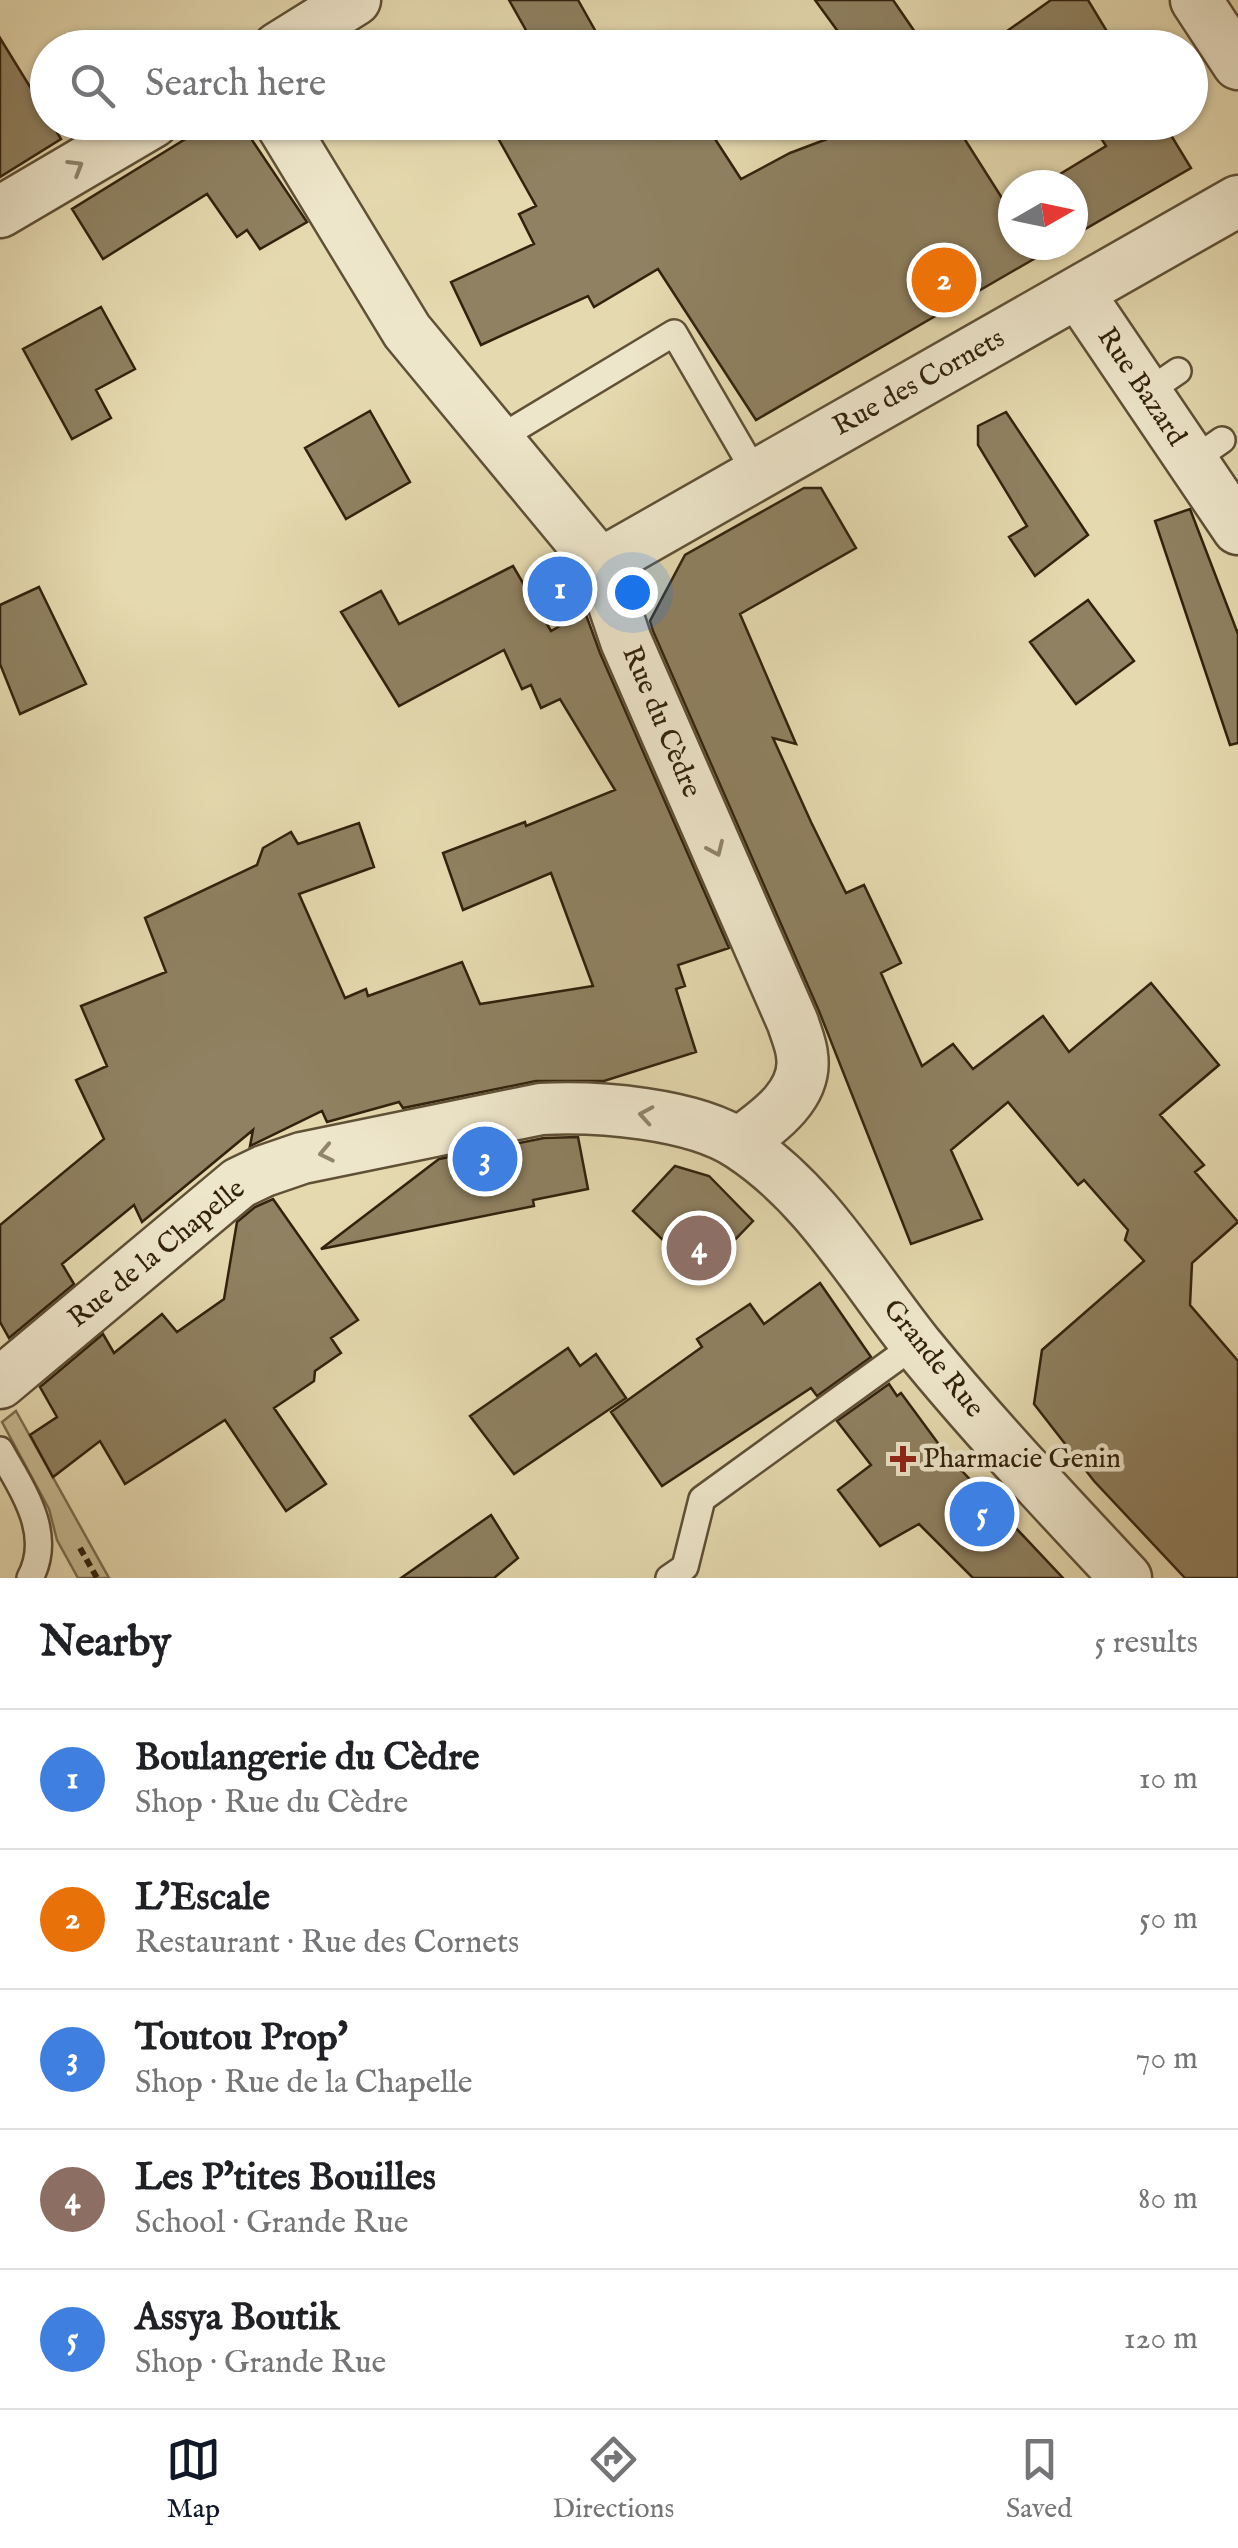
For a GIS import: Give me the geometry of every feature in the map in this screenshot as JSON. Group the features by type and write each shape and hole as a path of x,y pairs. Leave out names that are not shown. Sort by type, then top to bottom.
{"street":[{"path":"307,30 355,0"},
{"path":"1196,0 1238,64"},
{"path":"0,212 122,140"},
{"name":"Rue du Cèdre","path":"291,140 407,331 600,564 626,642 793,1023 802,1054 802,1078 787,1103 739,1143"},
{"name":"Rue des Cornets","path":"600,564 1238,201"},
{"name":"Rue Bazard","path":"1078,294 1162,382 1207,451 1238,530"},
{"name":"Rue de la Chapelle","path":"0,1383 238,1183 264,1170 302,1158 500,1115 560,1108 650,1116 697,1126 739,1143"},
{"name":"Grande Rue","path":"739,1143 773,1170 818,1216 916,1344 1126,1578"}],"lane":[{"path":"498,440 674,333 756,474"},
{"path":"669,1578 685,1567 702,1499 916,1344"},
{"path":"0,1450 32,1508 40,1535 37,1565 30,1578"}],"shaded area":[{"path":"16,1411 109,1578 78,1578 57,1540 49,1509 2,1422"}],"building":[{"path":"509,0 578,0 595,30 526,30"},
{"path":"815,0 893,0 914,30 837,30"},
{"path":"1051,0 1088,0 1106,30 1008,30"},
{"path":"0,38 30,87 30,140 59,140 0,177"},
{"path":"184,140 252,140 307,222 260,249 247,230 237,237 207,194 103,259 72,209"},
{"path":"499,140 716,140 741,179 824,140 965,140 998,192 998,260 1032,260 756,420 658,269 594,307 588,296 481,345 451,282 534,244 519,214 536,206"},
{"path":"1102,140 1174,140 1191,168 1088,227 1088,170 1067,170 1106,146"},
{"path":"101,307 135,369 96,390 111,418 72,439 23,349"},
{"path":"370,411 410,482 346,519 305,448"},
{"path":"1006,412 1088,535 1035,576 1009,537 1027,526 978,445 978,426"},
{"path":"804,488 821,488 856,548 740,614 796,744 773,738 811,822 846,893 864,885 901,963 881,973 922,1066 953,1044 973,1069 1043,1016 1069,1052 1151,983 1219,1065 1160,1115 1204,1165 1195,1172 1238,1222 1192,1263 1190,1305 1238,1361 1238,1578 1185,1578 1094,1481 1034,1404 1042,1350 1144,1261 1125,1240 1128,1230 1084,1180 1078,1185 1008,1102 951,1150 982,1219 911,1244 819,1011 653,631 650,621 685,555"},
{"path":"1190,509 1238,634 1238,743 1230,745 1155,521"},
{"path":"513,566 551,631 585,612 729,948 678,965 685,986 676,989 696,1052 604,1081 536,1081 403,1108 399,1102 327,1122 322,1111 250,1146 253,1130 142,1222 134,1205 62,1264 74,1284 9,1338 0,1322 0,1225 104,1139 76,1080 107,1066 81,1006 166,972 145,918 257,865 263,848 291,832 298,844 359,823 374,867 299,894 345,998 366,989 368,996 462,962 480,1004 593,986 551,873 463,910 443,853 525,822 526,826 615,790 560,699 541,708 531,685 522,689 504,650 399,706 341,612 381,591 399,624"},
{"path":"39,587 86,684 20,714 0,664 0,605"},
{"path":"1088,600 1134,661 1076,704 1030,642"},
{"path":"578,1137 588,1189 533,1200 534,1206 321,1249 439,1159 544,1138"},
{"path":"675,1166 709,1176 753,1221 700,1276 633,1211"},
{"path":"273,1199 358,1320 331,1338 341,1353 315,1371 314,1381 274,1408 326,1484 286,1511 225,1420 125,1484 100,1441 53,1477 30,1435 57,1417 40,1387 103,1334 114,1353 162,1314 177,1332 224,1299 237,1222"},
{"path":"820,1283 871,1357 817,1396 811,1388 662,1486 611,1412 702,1347 697,1339 750,1304 764,1324"},
{"path":"568,1348 580,1366 596,1354 626,1398 514,1474 470,1416"},
{"path":"889,1384 897,1396 901,1393 946,1454 1063,1578 973,1578 919,1524 880,1546 838,1490 871,1465 837,1421"},
{"path":"491,1515 518,1558 494,1578 401,1578"}],"place":[{"name":"L'Escale","path":"944,280"},
{"name":"Boulangerie du Cèdre","path":"560,589"},
{"name":"Toutou Prop'","path":"485,1159"},
{"name":"Les P'tites Bouilles","path":"699,1248"},
{"name":"Pharmacie Genin","path":"903,1459"},
{"name":"Assya Boutik","path":"982,1514"}]}
